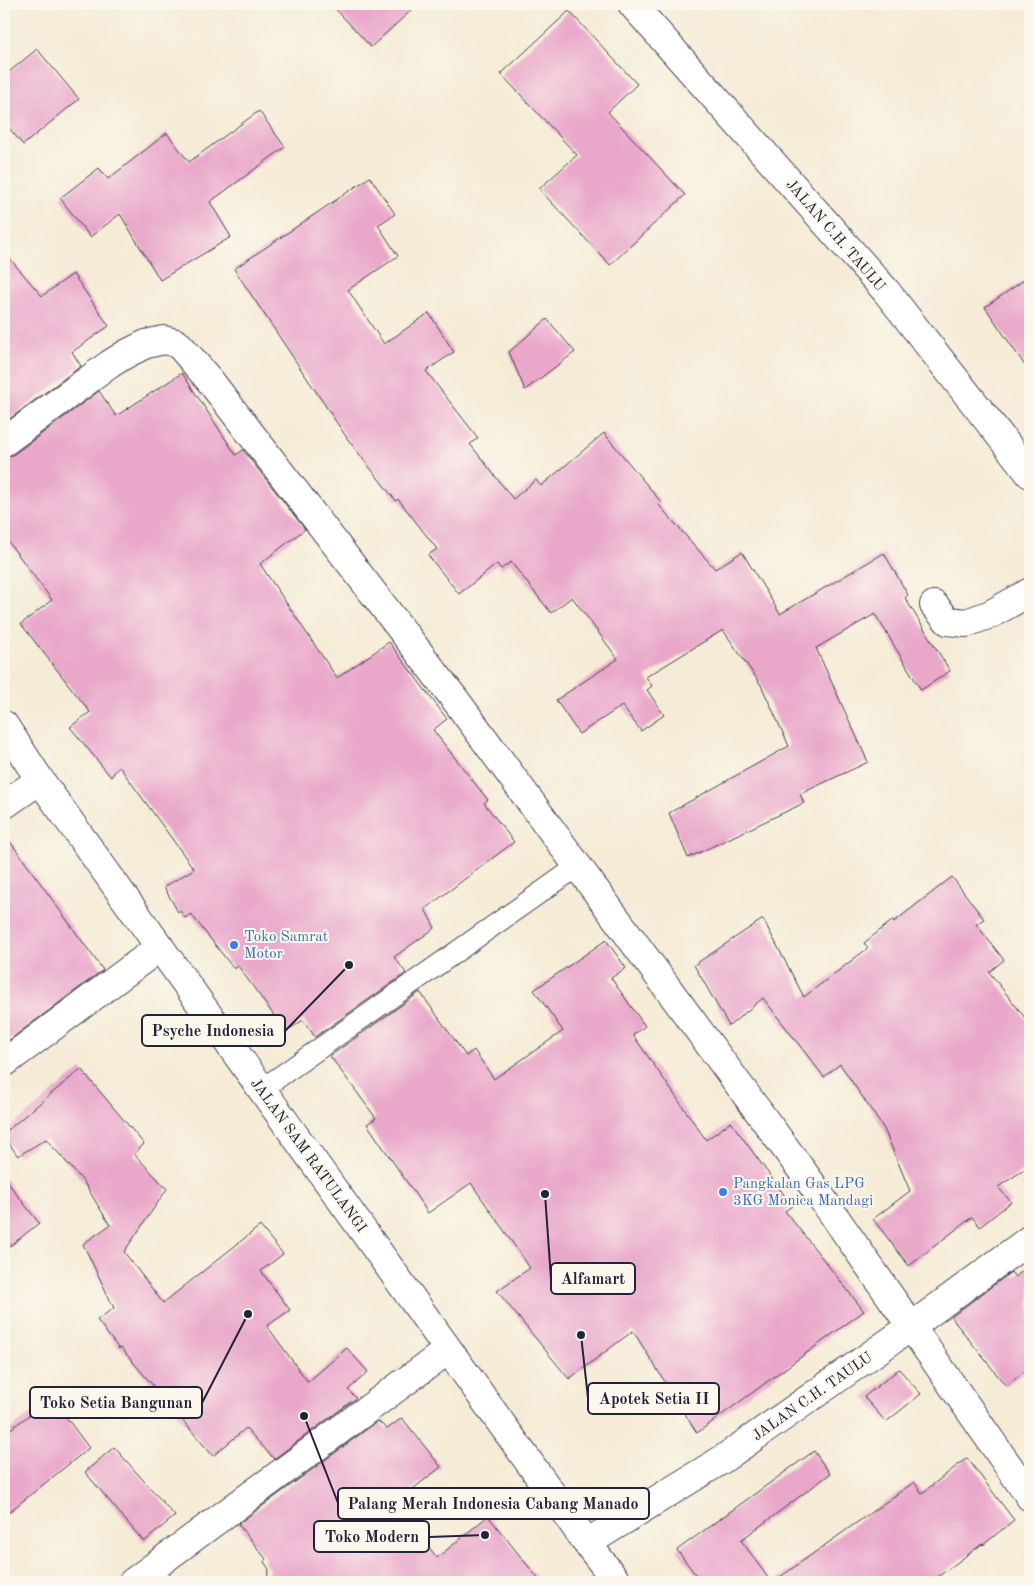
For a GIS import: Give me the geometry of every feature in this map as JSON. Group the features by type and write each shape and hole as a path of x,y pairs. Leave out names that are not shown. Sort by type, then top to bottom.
{"street":[{"name":"JALAN C.H. TAULU","path":"632,4 886,291 1030,474"},
{"path":"4,442 110,364 137,347 164,340 170,340 181,347 211,382 457,702 814,1188 1030,1497"},
{"path":"934,605 948,622 966,623 991,614 1030,592"},
{"name":"JALAN SAM RATULANGI","path":"4,725 40,780 448,1350 617,1582"},
{"path":"4,806 40,780"},
{"path":"4,1063 160,947"},
{"name":"JALAN C.H. TAULU","path":"587,1543 723,1459 912,1326 1030,1239"},
{"path":"133,1582 448,1350"}],"lane":[{"path":"262,1089 578,866"}],"building":[{"path":"331,4 418,4 371,47"},
{"path":"569,11 637,84 608,112 685,195 610,265 539,189 577,155 501,74"},
{"path":"37,49 79,99 23,145 4,122 4,76"},
{"path":"259,111 285,147 210,202 231,237 160,280 120,214 90,237 60,198 99,168 108,179 167,133 189,162"},
{"path":"370,177 395,214 378,225 398,256 348,290 384,344 429,313 454,352 426,371 478,438 470,444 513,499 536,480 541,486 604,433 661,502 658,504 715,569 742,552 780,614 884,553 908,595 905,598 950,671 921,690 875,614 816,648 868,762 800,794 804,803 688,858 669,813 789,746 761,685 723,630 646,677 652,686 647,690 664,715 641,731 622,706 579,734 556,700 618,659 572,597 551,613 511,562 501,569 497,564 459,594 428,555 437,549 349,441 234,269"},
{"path":"4,252 42,296 73,274 109,326 72,352 81,366 4,423"},
{"path":"1030,276 1030,373 985,307"},
{"path":"547,319 575,352 525,390 509,352"},
{"path":"182,373 236,455 243,450 305,529 260,564 337,678 389,642 447,719 433,730 488,800 484,803 514,842 425,909 435,928 394,957 406,973 315,1037 303,1020 286,1032 238,966 234,969 191,914 185,918 180,911 178,912 164,887 194,869 119,766 111,777 70,727 90,712 21,624 52,600 4,536 4,457 13,455 99,391 116,416"},
{"path":"4,833 103,970 4,1044"},
{"path":"952,877 984,919 976,924 1004,960 989,972 1030,1024 1030,1166 998,1187 1011,1202 980,1227 972,1217 909,1266 873,1219 910,1191 884,1129 840,1064 824,1077 763,998 729,1026 694,965 763,919 804,997 868,948 864,943"},
{"path":"606,940 626,968 611,978 645,1026 633,1035 706,1140 731,1122 792,1206 785,1211 864,1311 697,1433 633,1331 569,1379 497,1291 530,1268 471,1183 428,1213 367,1124 376,1118 330,1056 420,992 466,1056 474,1050 494,1079 563,1031 534,990"},
{"path":"81,1069 144,1144 134,1154 167,1189 124,1252 163,1303 260,1226 283,1254 261,1271 290,1310 267,1326 308,1382 347,1348 368,1372 348,1390 356,1398 274,1459 246,1428 213,1456 121,1348 119,1349 97,1320 114,1308 83,1244 110,1225 83,1181 46,1139 18,1156 4,1137 4,1133"},
{"path":"4,1178 39,1223 4,1251"},
{"path":"1030,1265 1030,1367 1006,1386 951,1317 1011,1272 1015,1277"},
{"path":"899,1369 921,1394 886,1422 864,1397"},
{"path":"52,1398 89,1448 4,1516 4,1434"},
{"path":"402,1418 441,1467 396,1502 437,1558 488,1516 541,1582 266,1582 269,1569 264,1562 266,1559 238,1524 378,1421 387,1429"},
{"path":"114,1447 175,1516 144,1542 85,1472"},
{"path":"814,1451 830,1474 741,1540 771,1582 701,1582 677,1550"},
{"path":"967,1458 1014,1520 931,1582 773,1582 914,1482 922,1493"}],"place":[{"name":"Toko Samrat Motor","path":"234,945"},
{"name":"Psyche Indonesia","path":"349,965"},
{"name":"Pangkalan Gas LPG 3KG Monica Mandagi","path":"723,1192"},
{"name":"Alfamart","path":"545,1194"},
{"name":"Toko Setia Bangunan","path":"248,1314"},
{"name":"Apotek Setia II","path":"581,1335"},
{"name":"Palang Merah Indonesia Cabang Manado","path":"304,1416"},
{"name":"Toko Modern","path":"485,1535"}]}
